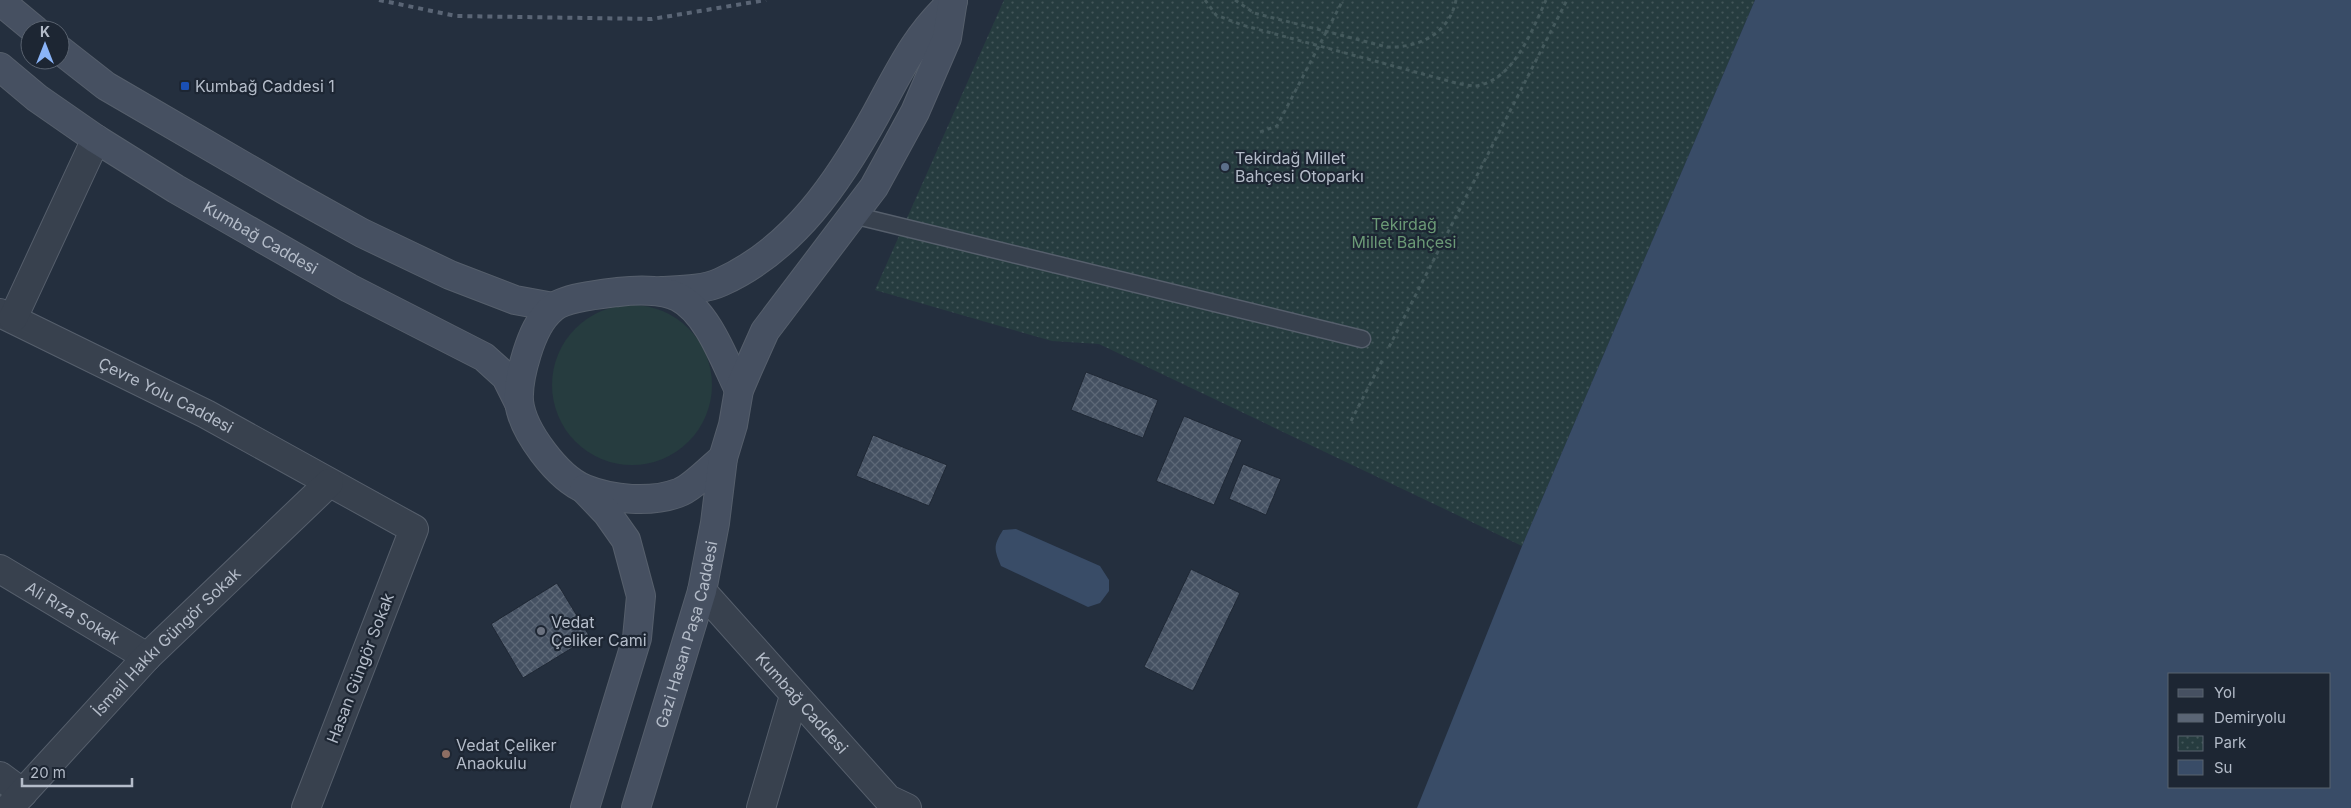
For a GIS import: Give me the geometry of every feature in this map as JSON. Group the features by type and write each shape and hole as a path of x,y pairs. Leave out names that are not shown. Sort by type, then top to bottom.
{"street":[{"name":"Gazi Hasan Paşa Caddesi","path":"636,808 702,591 715,522 723,458 733,425 740,390 765,331 874,187 914,112 947,38 953,1"},
{"path":"70,58 106,86 362,233 450,275 516,300 553,307 590,295 689,289 720,282 758,262 797,229 840,175 912,47 932,20 953,1"},
{"path":"0,2 22,20"},
{"name":"Kumbağ Caddesi","path":"0,67 37,98 96,139 176,189 349,288 484,357 506,377 519,403"},
{"path":"7,315 96,139"},
{"path":"653,292 677,296 689,304 712,332 740,390"},
{"path":"553,307 534,332 520,375 519,403 530,434 552,465 584,489 607,513 626,540 641,596 638,638 585,808"},
{"name":"Çevre Yolu Caddesi","path":"7,315 206,414 414,529"},
{"path":"584,489 624,498 657,497 680,493 723,458"},
{"name":"İsmail Hakkı Güngör Sokak","path":"16,800 147,657 329,483"},
{"name":"Hasan Güngör Sokak","path":"306,808 414,529"},
{"name":"Ali Rıza Sokak","path":"0,568 147,657"},
{"name":"Kumbağ Caddesi","path":"702,591 888,800 907,808"},
{"path":"761,808 794,696"},
{"path":"0,776 16,800"}],"lane":[{"path":"853,215 1362,339"}],"path":[{"path":"1205,0 1216,15 1225,18 1320,46 1456,83 1474,86 1504,72 1526,42 1546,0"},
{"path":"1235,0 1254,13 1387,46 1405,47 1427,40 1444,27 1453,12 1456,0"},
{"path":"1260,132 1277,126 1328,32 1343,0"},
{"path":"1351,421 1567,0"}],"green space":[{"name":"Tekirdağ Millet Bahçesi","path":"1004,0 1755,0 1522,546 1099,344 1052,341 875,290"},
{"path":"624,305 640,305 670,314 689,328 706,354 711,369 711,401 706,416 689,442 670,456 655,462 640,465 624,465 594,456 570,436 561,423 555,408 552,393 552,377 561,347 581,323 594,314 609,308"}],"water":[{"path":"1755,0 2351,0 2351,808 1417,808 1522,546"},
{"path":"1016,529 1100,566 1109,580 1109,591 1100,603 1088,607 1001,566 996,551 997,540 1003,530"}],"building":[{"path":"1086,372 1158,400 1143,438 1071,410"},
{"path":"1184,416 1242,440 1214,505 1156,481"},
{"path":"873,435 947,465 929,506 856,476"},
{"path":"1243,464 1281,479 1266,515 1229,499"},
{"path":"1191,569 1240,593 1193,691 1144,667"},
{"name":"Vedat Çeliker Cami","path":"557,583 590,637 523,678 491,624"}],"railway":[{"path":"379,0 456,16 652,19 766,0"}],"place":[{"name":"Kumbağ Caddesi 1","path":"185,86"},
{"name":"Tekirdağ Millet Bahçesi Otoparkı","path":"1225,167"},
{"name":"Vedat Çeliker Cami","path":"541,631"},
{"name":"Vedat Çeliker Anaokulu","path":"446,754"}]}
